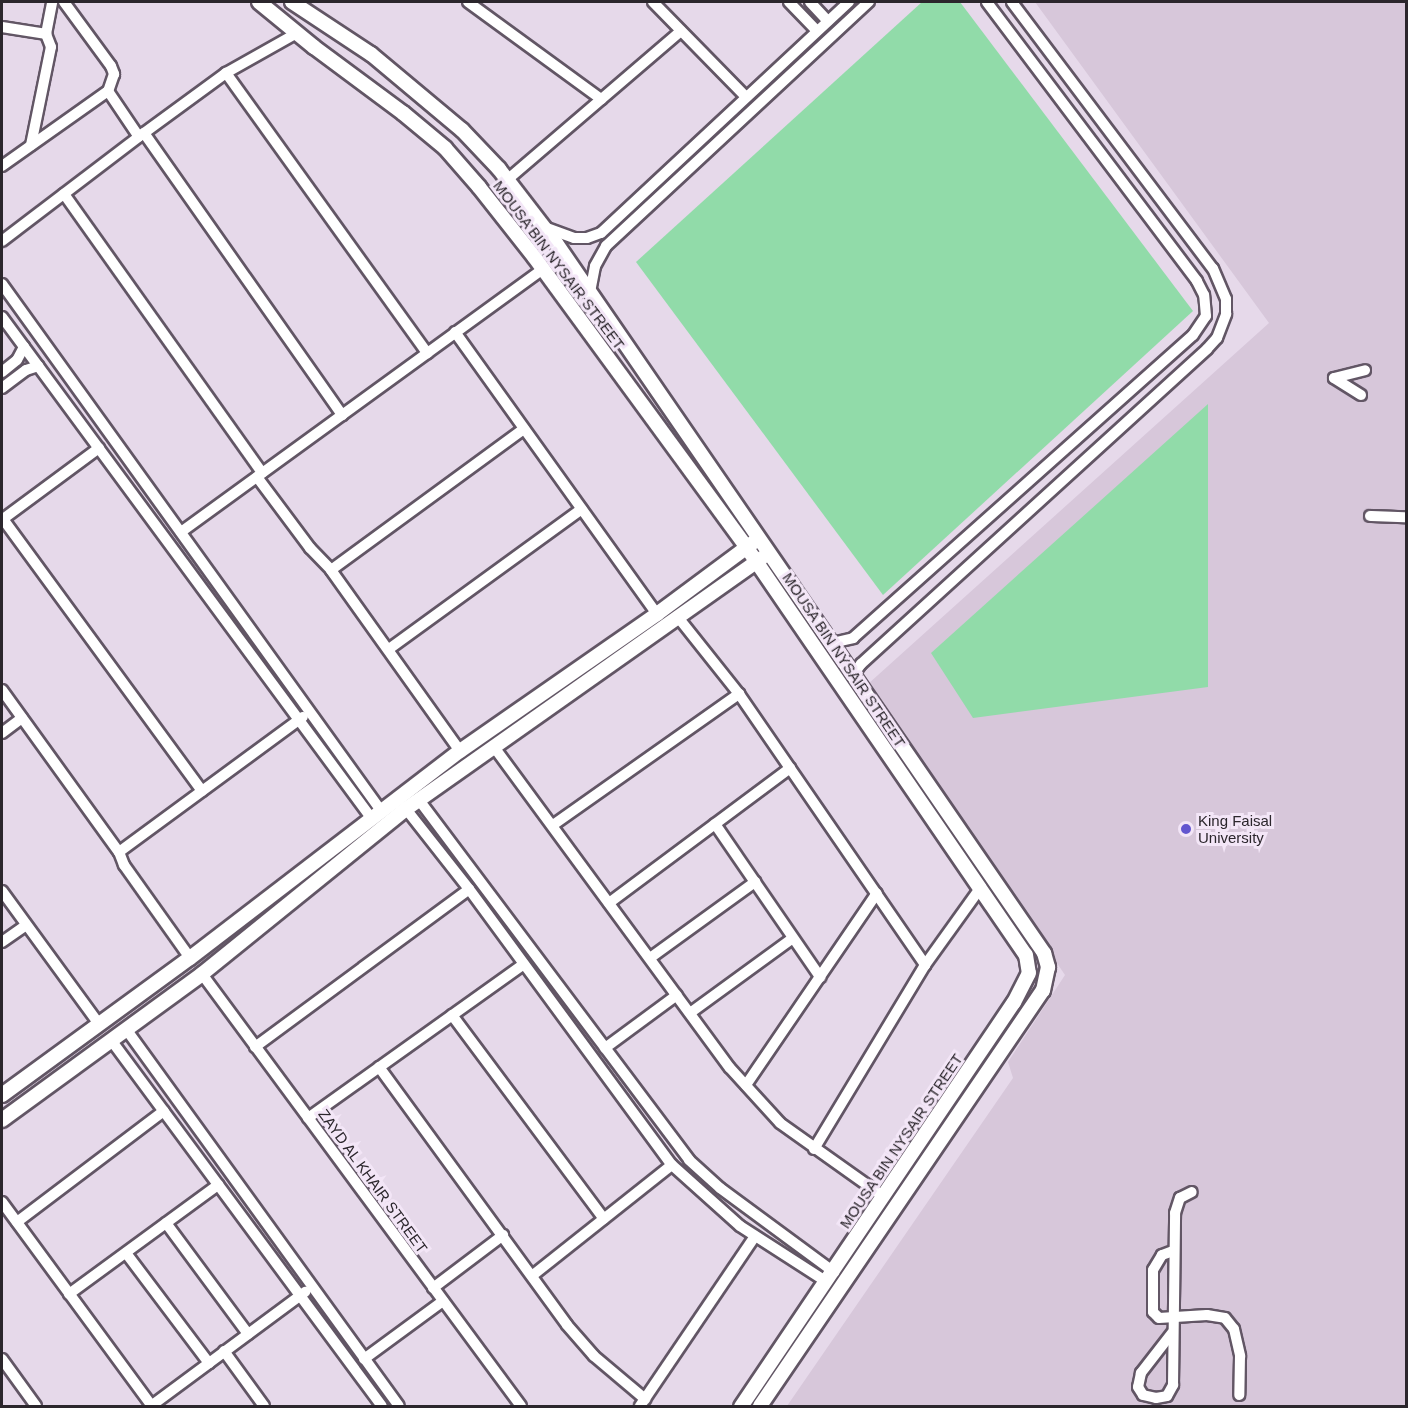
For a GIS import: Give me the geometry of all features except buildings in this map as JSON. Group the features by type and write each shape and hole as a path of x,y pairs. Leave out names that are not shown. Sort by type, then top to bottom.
{"street":[{"path":"31,145 51,47 46,34 52,2"},
{"path":"2,166 108,91 114,74 111,66 64,2"},
{"name":"MOUSA BIN NYSAIR STREET","path":"259,2 445,148 479,187 543,269 757,562 1026,955 1029,973 1014,1002 741,1407"},
{"name":"MOUSA BIN NYSAIR STREET","path":"292,2 371,54 422,96 462,130 507,180 590,292 1044,953 1048,967 1047,979 1029,1011 760,1407"},
{"path":"468,2 601,99"},
{"path":"652,2 747,97"},
{"path":"789,2 817,32"},
{"path":"810,2 828,21"},
{"path":"544,227 574,238 587,238 601,233 849,2"},
{"path":"590,292 595,266 606,246 869,2"},
{"path":"832,644 853,638 1193,335 1206,316 1204,295 1197,281 987,2"},
{"path":"854,675 861,664 1207,349 1217,338 1226,314 1226,299 1213,269 1012,2"},
{"path":"2,27 46,34"},
{"path":"507,180 681,31"},
{"path":"2,241 226,73 297,33"},
{"path":"226,73 428,353"},
{"path":"108,91 342,415"},
{"path":"64,194 310,548 331,570 389,648 460,751"},
{"path":"181,532 543,269"},
{"path":"2,284 310,712 377,816"},
{"path":"2,316 298,720 377,816"},
{"path":"455,332 657,614"},
{"path":"2,372 17,360 24,347"},
{"path":"2,388 26,370 38,366"},
{"path":"1361,395 1334,378 1365,370"},
{"path":"331,570 524,429"},
{"path":"99,448 2,519 202,791"},
{"path":"389,648 582,509"},
{"path":"1370,516 1407,517"},
{"path":"2,1095 190,958 460,751 657,614 759,538"},
{"path":"2,1120 202,974 406,808 770,553"},
{"path":"677,616 739,694 925,965"},
{"path":"2,690 119,852 124,865 190,958"},
{"path":"553,825 739,694"},
{"path":"119,852 310,712"},
{"path":"2,733 22,718"},
{"path":"494,747 690,1013 746,1085 780,1123 884,1197"},
{"path":"609,903 790,768"},
{"path":"419,800 689,1160 830,1277"},
{"path":"406,808 469,889 672,1165 755,1236 830,1277"},
{"path":"715,824 820,977"},
{"path":"650,958 755,882"},
{"path":"814,1149 925,965 981,887"},
{"path":"255,1047 469,889"},
{"path":"2,891 99,1024"},
{"path":"746,1085 877,893"},
{"path":"2,942 26,924"},
{"path":"690,1013 793,938"},
{"path":"308,1118 524,964"},
{"name":"ZAYD AL KHAIR STREET","path":"202,974 521,1407"},
{"path":"605,1048 677,995"},
{"path":"452,1015 604,1219"},
{"path":"126,1029 399,1407"},
{"path":"111,1040 382,1407"},
{"path":"379,1067 533,1275 567,1325 594,1356 643,1403 755,1236"},
{"path":"611,1081 623,1072"},
{"path":"16,1222 164,1111"},
{"path":"533,1275 672,1165"},
{"path":"69,1294 218,1185"},
{"path":"1172,1333 1141,1373 1138,1387 1143,1395 1156,1398 1167,1396 1173,1385 1173,1251 1177,1203 1192,1192"},
{"path":"2,1202 151,1406 312,1287"},
{"path":"166,1223 248,1334"},
{"path":"433,1288 503,1235"},
{"path":"1173,1251 1162,1256 1153,1270 1153,1312 1159,1318 1207,1315 1225,1318 1234,1329 1240,1356 1239,1395"},
{"path":"126,1253 209,1363"},
{"path":"364,1359 443,1301"},
{"path":"224,1352 264,1407"},
{"path":"2,1359 36,1407"}],"shaded area":[{"name":"King Faisal University","path":"1035,2 1406,2 1406,1406 787,1406 1013,1078 1008,1062 1065,975 868,684 1269,323"}],"green space":[{"path":"922,2 960,2 1193,311 883,595 636,262"},
{"path":"1208,404 1208,687 973,718 931,653"}],"place":[{"name":"King Faisal University","path":"1186,829"}]}
